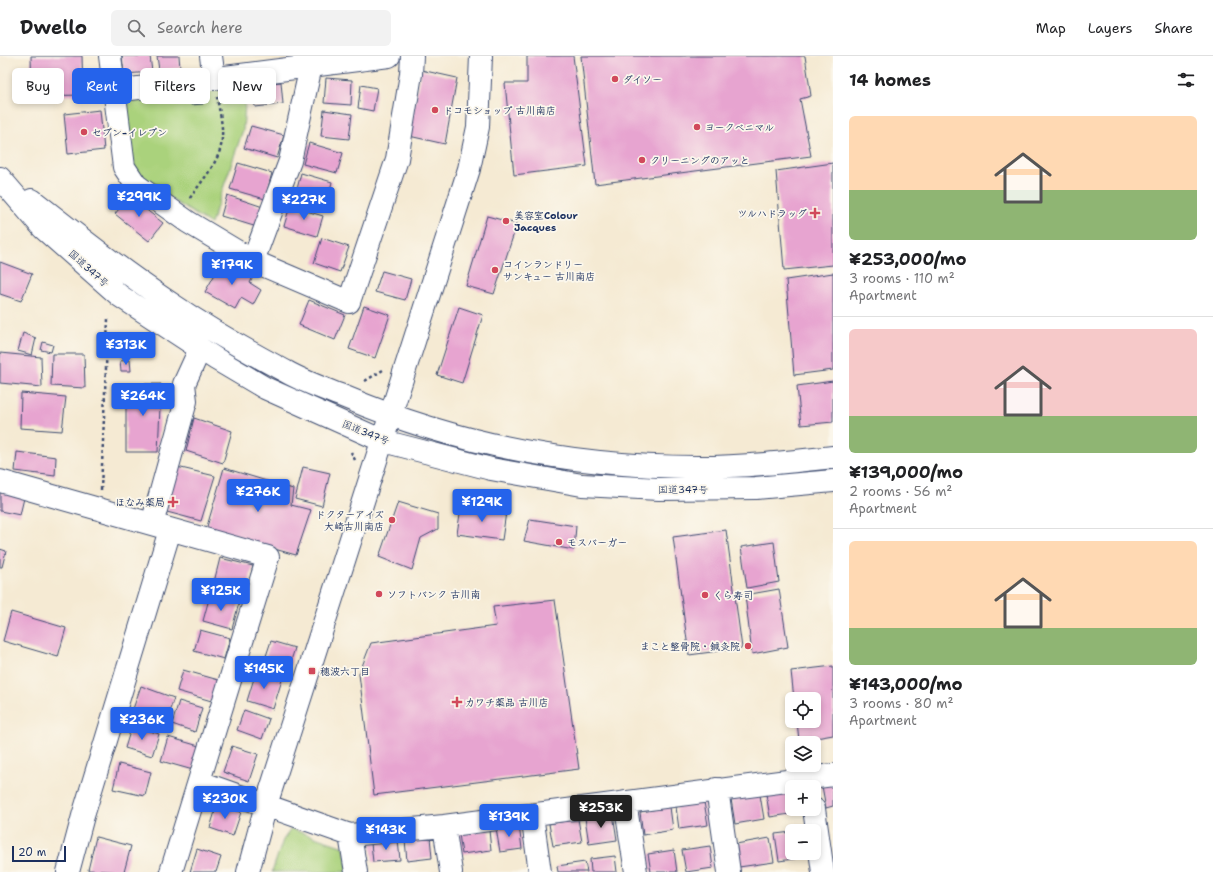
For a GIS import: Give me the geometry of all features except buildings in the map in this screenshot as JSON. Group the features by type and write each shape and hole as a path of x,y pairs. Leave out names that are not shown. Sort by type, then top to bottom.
{"main road":[{"path":"110,56 112,68"},
{"path":"211,56 214,78"},
{"path":"132,89 214,78 311,61 389,56"},
{"path":"117,104 124,168 136,185 178,215 253,261 349,302 397,159 411,74 412,56"},
{"path":"248,872 266,805 469,169 478,127 481,56"},
{"path":"253,261 290,162 311,61"},
{"name":"国道347号","path":"0,174 91,246 176,308 286,372 391,417 490,444 561,458 617,464 698,467 783,463 833,457"},
{"name":"国道347号","path":"0,178 43,228 120,296 200,349 265,388 383,441 491,469 582,485 659,489 756,488 833,481"},
{"path":"68,872 161,527 186,401 184,384 200,349"},
{"path":"0,481 268,557 200,782 171,872"},
{"path":"817,780 833,775"},
{"path":"200,782 350,835 444,826 717,790 785,784"},
{"path":"717,790 729,872"},
{"path":"625,802 636,872"},
{"path":"532,815 540,872"},
{"path":"815,816 823,872"},
{"path":"444,826 451,872"},
{"path":"350,835 356,872"}],"path":[{"path":"178,215 217,158 221,146 222,136 214,78"},
{"path":"100,509 108,319"},
{"path":"365,381 383,371 386,367"}],"green space":[{"path":"218,83 218,104 245,104 243,130 211,224 174,201 132,168 119,108 122,104 132,104 132,94 140,93 140,104 210,104 210,84"},
{"path":"291,829 344,847 348,872 272,872 283,840"}],"place":[{"name":"ダイソー","path":"615,79"},
{"name":"ドコモショップ 古川南店","path":"435,110"},
{"name":"ヨークベニマル","path":"697,127"},
{"name":"セブン-イレブン","path":"84,132"},
{"name":"クリーニングのアッと","path":"642,160"},
{"name":"ツルハドラッグ","path":"815,213"},
{"name":"美容室Colour Jacques","path":"506,221"},
{"name":"コインランドリー サンキュー 古川南店","path":"495,270"},
{"name":"ほなみ薬局","path":"173,502"},
{"name":"ドクターアイズ 大崎古川南店","path":"392,520"},
{"name":"モスバーガー","path":"559,542"},
{"name":"ソフトバンク 古川南","path":"379,594"},
{"name":"くら寿司","path":"705,595"},
{"name":"まこと整骨院・鍼灸院","path":"748,646"},
{"name":"穂波六丁目","path":"312,671"},
{"name":"カワチ薬品 古川店","path":"457,702"}]}
